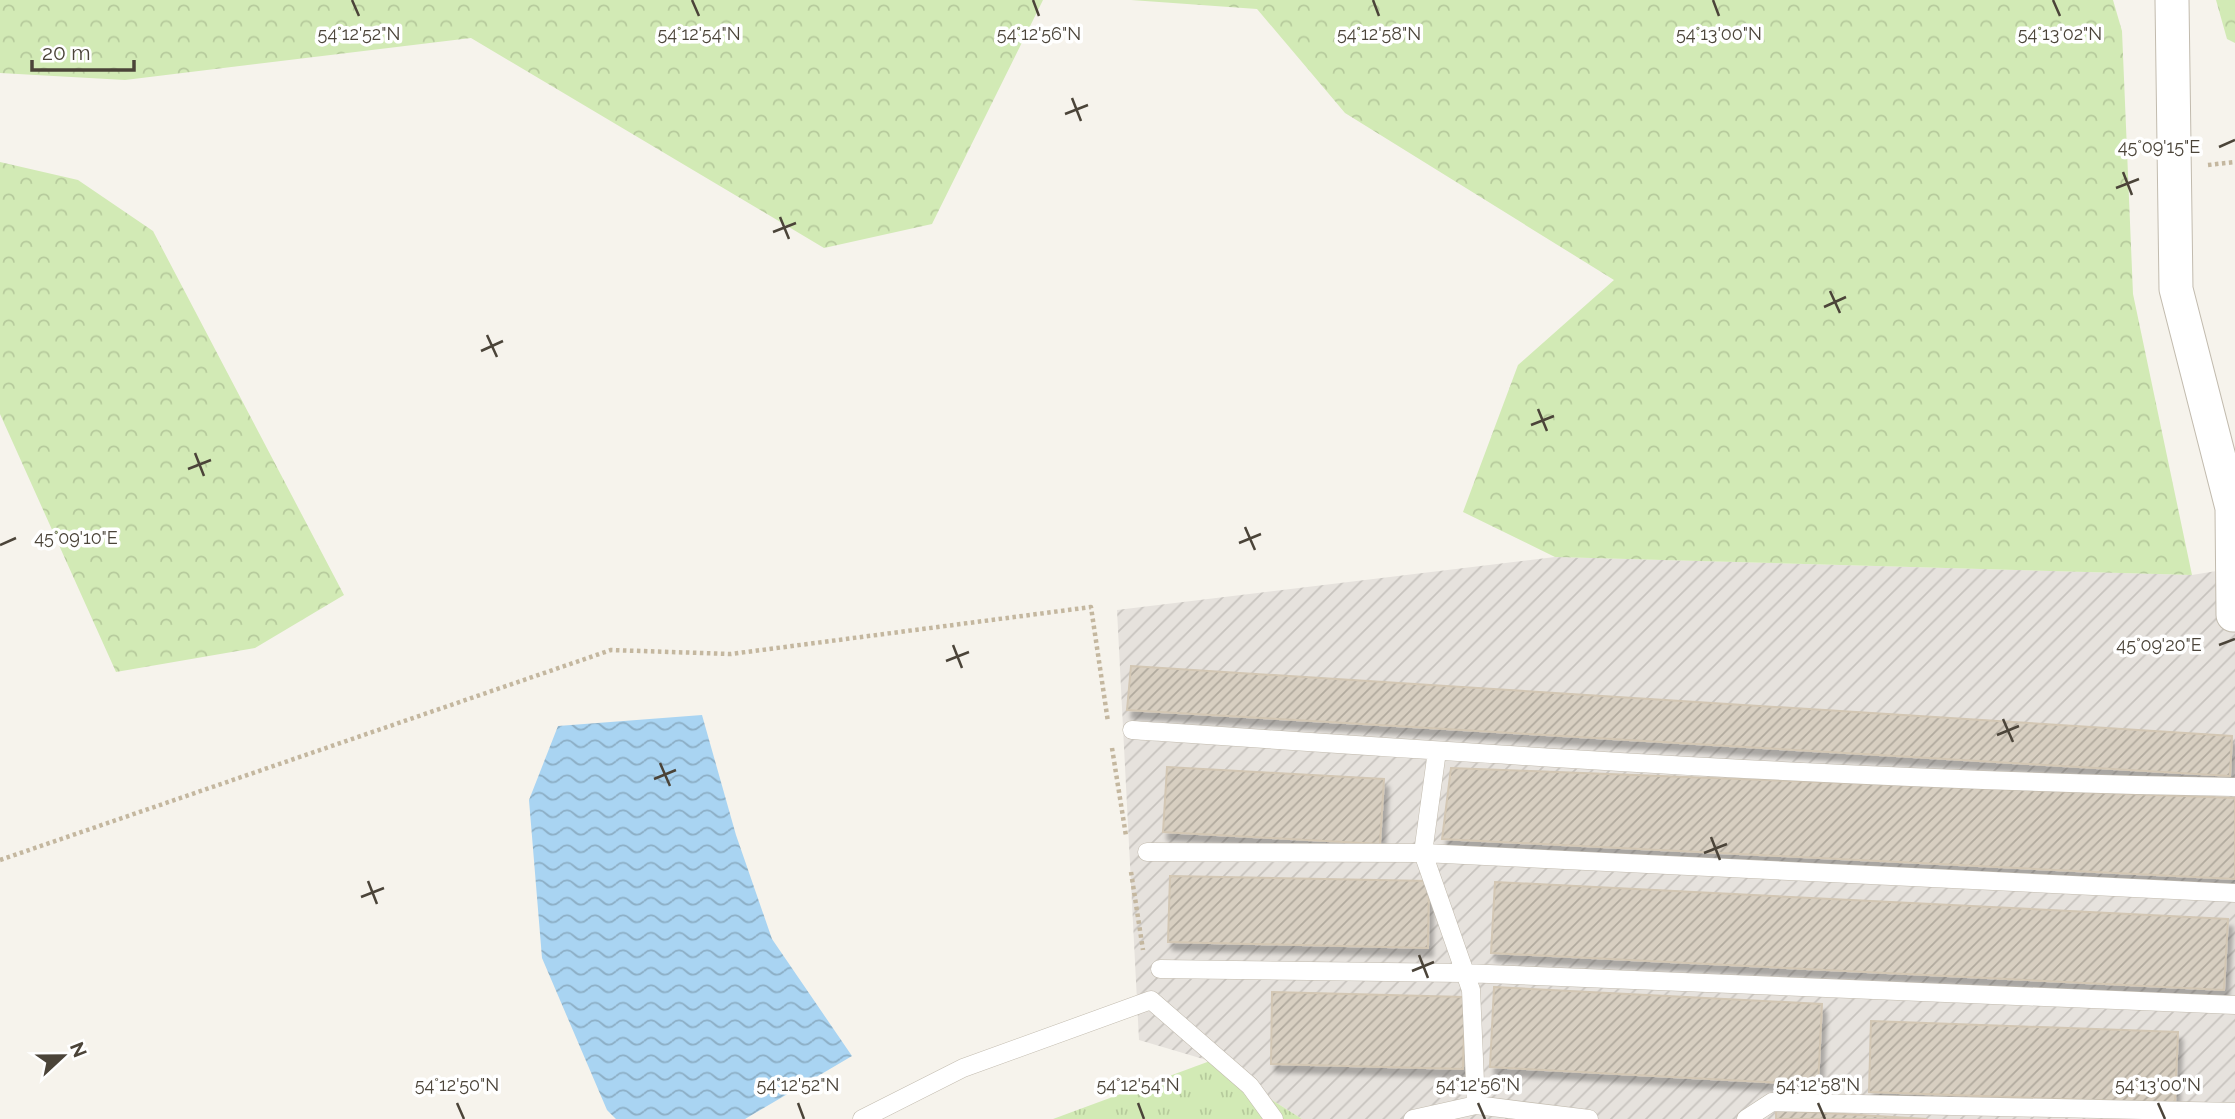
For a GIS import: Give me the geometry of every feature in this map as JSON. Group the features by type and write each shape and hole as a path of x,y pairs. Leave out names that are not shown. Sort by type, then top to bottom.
{"street":[{"path":"2172,0 2176,289 2232,508 2234,621"}],"lane":[{"path":"1132,730 1437,751 2043,784 2235,787"},
{"path":"1437,751 1423,853 1471,990 1476,1105"},
{"path":"1147,852 1423,853 2235,893"},
{"path":"1160,969 1464,973 2235,1005"},
{"path":"862,1119 963,1068 1151,999 1250,1086 1274,1119"},
{"path":"1746,1119 1773,1102 2235,1112"},
{"path":"1413,1119 1476,1105 1589,1119"}],"path":[{"path":"0,860 611,650 731,654 1091,607 1109,729"},
{"path":"1111,742 1126,837"},
{"path":"1130,864 1151,999"}],"shaded area":[{"path":"1555,557 2192,575 2235,568 2235,1119 1302,1119 1210,1061 1139,1040 1117,610"}],"green space":[{"path":"0,0 1043,0 932,224 824,248 471,38 125,80 0,73"},
{"path":"1131,0 2113,0 2122,31 2133,294 2192,575 1555,557 1463,512 1518,365 1614,280 1345,113 1257,9"},
{"path":"2216,0 2235,0 2235,43 2227,39"},
{"path":"0,162 78,180 153,231 344,595 255,648 116,672 0,414"},
{"path":"1210,1061 1302,1119 1053,1119"}],"water":[{"path":"702,715 736,835 772,939 852,1056 745,1119 616,1119 607,1110 542,958 529,800 558,726"}],"building":[{"path":"1131,666 2232,736 2230,776 1127,710"},
{"path":"1167,767 1384,779 1380,844 1163,832"},
{"path":"1451,768 2235,798 2235,879 1442,839"},
{"path":"1170,876 1429,881 1428,948 1168,942"},
{"path":"1495,882 2228,919 2224,990 1491,953"},
{"path":"1494,987 1822,1004 1818,1085 1490,1067"},
{"path":"1272,992 1465,997 1463,1069 1271,1064"},
{"path":"1871,1021 2178,1032 2175,1103 1869,1092"},
{"path":"1776,1110 1927,1119 1776,1119"}]}
